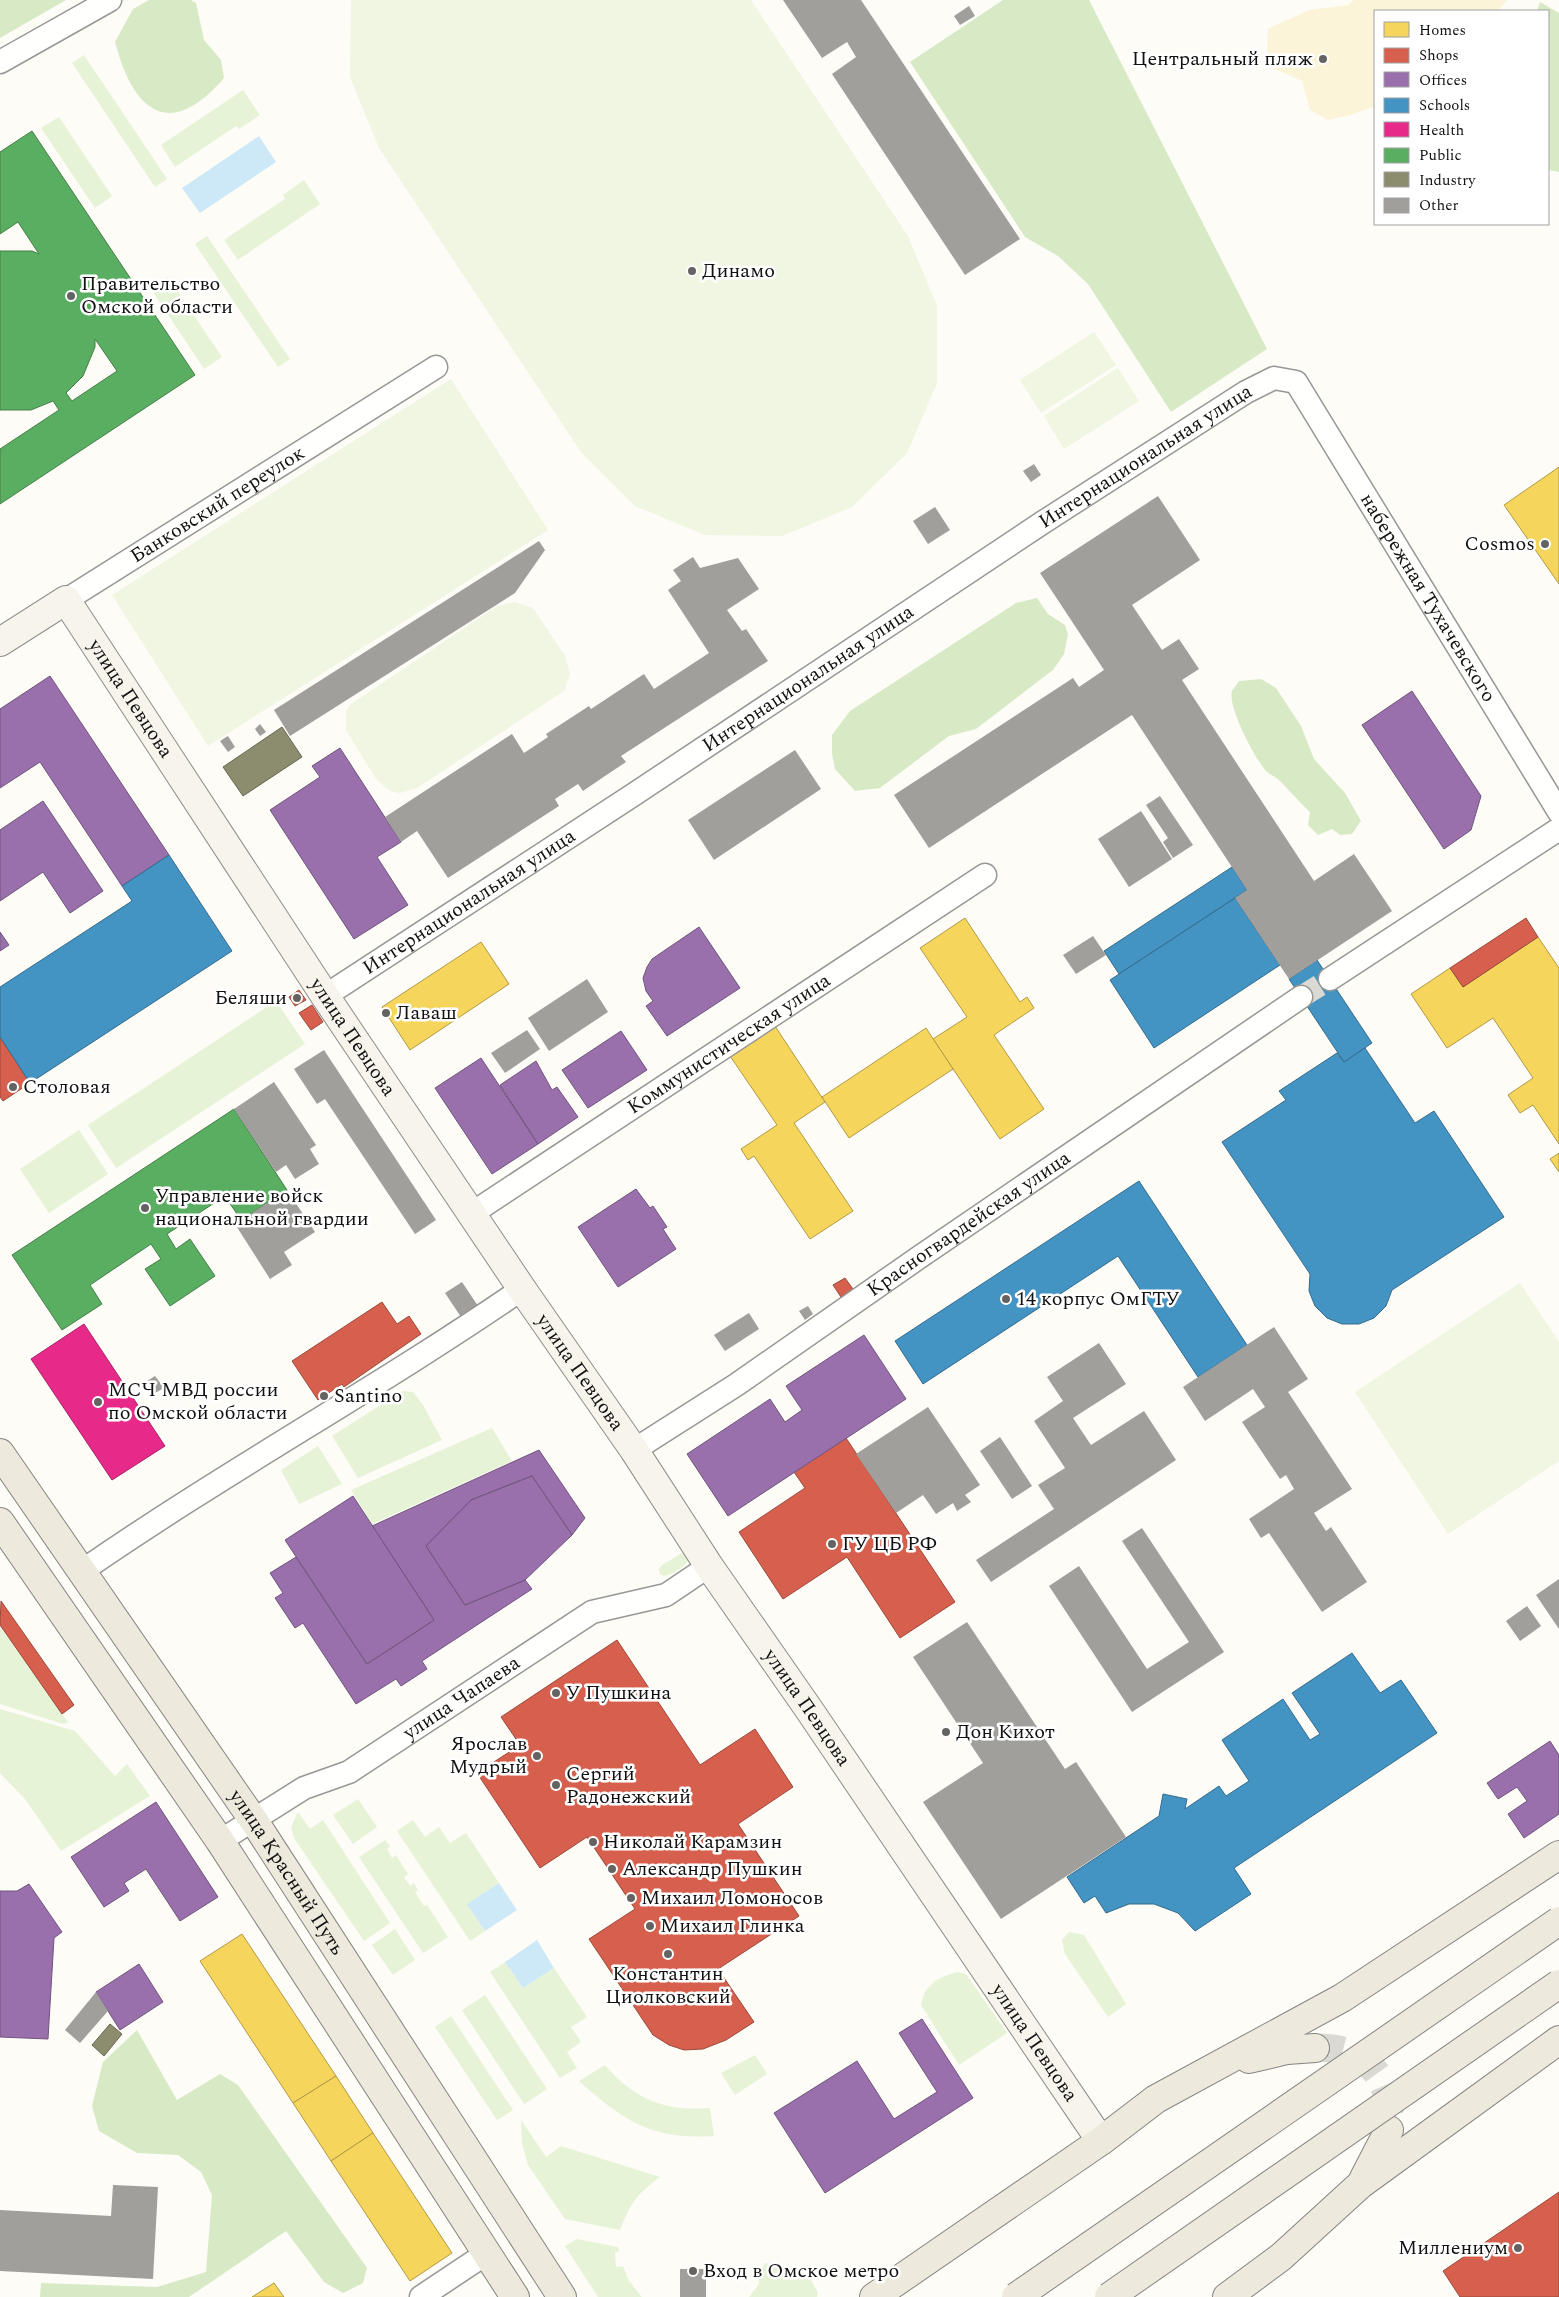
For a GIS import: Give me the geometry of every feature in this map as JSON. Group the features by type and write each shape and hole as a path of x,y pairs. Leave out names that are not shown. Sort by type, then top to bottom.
{"main road":[{"name":"улица Красный Путь","path":"0,1453 254,1821 562,2297"},
{"name":"улица Красный Путь","path":"0,1522 220,1842 516,2297"},
{"path":"874,2297 1101,2141 1156,2099 1342,1998 1559,1855"},
{"path":"1016,2297 1559,1921"},
{"path":"1109,2297 1559,1984"},
{"path":"1227,2297 1281,2257 1361,2184 1559,2040"},
{"path":"1218,2066 1287,2050 1315,2048"},
{"path":"1361,2184 1389,2130"}],"street":[{"path":"0,62 110,0"},
{"name":"Банковский переулок","path":"0,642 436,367"},
{"name":"Интернациональная улица","path":"325,996 640,790 1045,521 1238,397 1274,378 1296,382"},
{"name":"набережная Тухачевского","path":"1296,382 1559,812"},
{"name":"улица Певцова","path":"66,600 325,996 471,1214 634,1450 709,1566 810,1711 1101,2141"},
{"path":"1330,979 1559,829"},
{"name":"Коммунистическая улица","path":"471,1214 985,875"},
{"name":"Красногвардейская улица","path":"634,1450 758,1370 929,1250 1301,997"},
{"path":"82,1571 129,1538 312,1425 522,1289"},
{"name":"улица Чапаева","path":"220,1842 304,1788 348,1772 592,1612 666,1595 709,1566"},
{"path":"421,2297 487,2253"}],"green space":[{"path":"0,0 66,0 0,38"},
{"path":"149,0 191,0 196,3 204,40 221,60 224,78 204,98 186,109 170,113 156,110 143,101 132,86 123,66 115,42 133,9"},
{"name":"Динамо","path":"351,0 751,0 908,236 937,306 937,383 907,453 852,507 782,536 705,535 635,506 581,452 379,148 350,77"},
{"path":"1003,0 1089,0 1267,349 1171,412 1088,284 1058,256 1025,237 910,62"},
{"path":"1540,2 1559,13 1559,172 1549,170 1549,10 1537,10"},
{"path":"84,55 167,179 155,187 72,63"},
{"path":"243,90 260,115 239,129 236,126 175,167 161,145"},
{"path":"59,117 112,196 95,208 41,128"},
{"path":"304,180 320,204 238,260 224,240 285,199 283,195"},
{"path":"207,236 290,359 278,367 195,244"},
{"path":"168,277 222,357 204,369 151,289"},
{"path":"1094,332 1116,365 1041,413 1020,380"},
{"path":"1118,368 1139,401 1064,449 1044,416"},
{"path":"451,379 548,530 208,746 112,595"},
{"path":"1037,598 1048,614 1065,625 1068,634 1064,654 1053,670 976,729 949,736 880,788 855,791 835,769 832,754 832,735 850,711 1016,603"},
{"path":"515,602 533,608 565,656 570,674 564,691 417,788 400,793 390,791 376,779 346,730 346,711 351,704 497,606"},
{"path":"1261,679 1276,688 1301,726 1314,759 1345,793 1361,821 1352,834 1340,835 1332,829 1318,835 1308,825 1310,812 1277,778 1267,772 1256,757 1238,720 1232,691 1239,681"},
{"path":"276,1001 305,1044 116,1168 88,1125"},
{"path":"79,1130 108,1174 49,1213 20,1169"},
{"path":"1520,1283 1559,1342 1559,1461 1448,1534 1355,1392"},
{"path":"403,1391 413,1392 423,1405 442,1440 358,1478 332,1436"},
{"path":"492,1428 512,1461 372,1524 351,1490"},
{"path":"318,1446 342,1484 299,1504 281,1470"},
{"path":"684,1552 689,1560 684,1565 667,1575 660,1574 659,1569 662,1565"},
{"path":"0,1627 68,1722 63,1724 0,1704"},
{"path":"0,1709 75,1731 115,1776 127,1764 150,1796 61,1851 25,1799 0,1773"},
{"path":"358,1799 377,1827 353,1844 333,1815"},
{"path":"298,1812 310,1829 323,1820 390,1923 364,1941 294,1838 291,1827"},
{"path":"413,1820 425,1837 439,1827 450,1843 466,1833 499,1883 468,1904 485,1931 470,1941 397,1831"},
{"path":"385,1840 390,1846 387,1849 392,1858 396,1855 408,1874 404,1877 410,1886 414,1883 418,1890 415,1892 424,1906 427,1905 448,1937 423,1953 359,1857"},
{"path":"395,1929 415,1960 393,1975 372,1945"},
{"path":"1069,1932 1084,1935 1126,2004 1108,2017 1065,1954 1062,1940"},
{"path":"505,1962 523,1988 554,1968 587,2017 571,2027 581,2042 567,2052 577,2068 560,2078 490,1972"},
{"path":"958,1972 966,1974 1007,2033 959,2065 921,2005 929,1986 945,1976"},
{"path":"485,1995 547,2089 524,2104 462,2010"},
{"path":"451,2016 513,2110 497,2120 435,2027"},
{"path":"137,2030 177,2100 220,2074 238,2085 367,2268 363,2283 343,2293 324,2282 286,2231 189,2297 40,2297 41,2283 157,2287 206,2272 212,2195 201,2172 178,2155 137,2153 99,2131 92,2106 103,2062"},
{"path":"755,2055 767,2074 735,2095 721,2073"},
{"path":"605,2065 627,2087 652,2101 679,2108 710,2108 714,2136 673,2135 655,2131 625,2117 579,2081"},
{"path":"521,2120 546,2157 561,2146 660,2177 635,2200 620,2230 565,2219 528,2165 522,2143"},
{"path":"577,2239 618,2247 619,2252 615,2252 616,2267 623,2266 629,2281 642,2297 598,2297 565,2246"},
{"path":"765,2263 805,2269 818,2293 817,2297 749,2297 759,2284 758,2276"}],"sand":[{"name":"Центральный пляж","path":"1354,0 1507,0 1499,10 1374,10 1374,106 1351,115 1328,120 1310,110 1302,81 1273,68 1267,50 1268,29 1309,10 1348,5"}],"water":[{"path":"259,136 276,162 200,213 182,188"},
{"path":"499,1883 517,1910 485,1931 467,1904"},
{"path":"537,1940 554,1968 523,1988 505,1962"}],"building: Homes":[{"name":"Cosmos","path":"1559,467 1559,584 1504,505"},
{"path":"965,918 1020,1002 1027,997 1034,1008 994,1035 1044,1109 1000,1139 933,1039 967,1017 920,948"},
{"path":"1538,937 1559,968 1559,1144 1533,1105 1520,1113 1508,1095 1533,1078 1493,1018 1447,1048 1411,994 1450,968 1463,987"},
{"path":"481,942 509,984 410,1050 382,1007"},
{"path":"773,1023 825,1102 794,1123 853,1211 810,1239 754,1156 748,1160 741,1149 777,1125 728,1053"},
{"path":"926,1028 953,1069 849,1138 822,1097"},
{"path":"1559,1153 1559,1172 1550,1159"},
{"path":"242,1934 336,2076 293,2103 200,1961"},
{"path":"336,2076 373,2133 331,2161 293,2103"},
{"path":"373,2133 452,2253 410,2281 331,2161"},
{"path":"274,2283 284,2297 252,2297"}],"building: Shops":[{"path":"1526,918 1538,937 1463,987 1450,968"},
{"name":"Беляши","path":"299,990 306,1000 295,1006 289,997"},
{"path":"312,1005 323,1022 311,1030 299,1013"},
{"path":"0,1037 30,1083 3,1101 0,1097"},
{"path":"845,1278 853,1289 841,1297 833,1285"},
{"path":"382,1302 397,1324 409,1316 421,1334 344,1387 342,1384 318,1400 292,1361"},
{"name":"ГУ ЦБ РФ","path":"846,1438 955,1602 900,1638 847,1557 783,1599 739,1532 805,1488 794,1472"},
{"path":"1,1601 74,1705 62,1714 0,1625"},
{"path":"617,1640 700,1765 755,1729 793,1787 738,1824 799,1916 718,1969 754,2022 726,2040 703,2049 684,2050 669,2045 653,2035 589,1939 635,1909 587,1837 540,1868 477,1773 520,1745 501,1717"},
{"name":"Миллениум","path":"1559,2192 1559,2297 1460,2297 1443,2271"}],"building: Offices":[{"path":"50,676 169,855 122,886 40,762 0,788 0,709"},
{"path":"1412,691 1481,796 1471,830 1444,849 1362,725"},
{"path":"340,748 401,842 377,857 408,905 354,939 270,810 320,777 312,766"},
{"path":"43,801 103,891 70,913 43,872 0,901 0,830"},
{"path":"699,927 740,988 667,1036 646,1006 653,1001 646,991 643,978 652,959"},
{"path":"0,932 9,945 0,951"},
{"path":"621,1031 647,1070 588,1108 562,1070"},
{"path":"481,1058 538,1144 492,1174 435,1088"},
{"path":"536,1061 552,1090 557,1087 578,1117 538,1144 500,1085"},
{"path":"636,1189 650,1208 653,1206 667,1227 663,1229 676,1249 618,1287 578,1227"},
{"path":"864,1335 906,1399 728,1516 687,1454 770,1399 785,1422 802,1410 786,1386"},
{"path":"539,1450 585,1518 572,1535 532,1476 471,1500 426,1546 465,1605 525,1580 532,1589 422,1661 427,1669 401,1686 396,1679 356,1704 303,1623 295,1628 275,1598 283,1593 270,1573 296,1557 367,1664 434,1620 372,1526"},
{"path":"532,1476 572,1535 525,1580 465,1605 426,1546 471,1500"},
{"path":"353,1496 434,1620 367,1664 285,1540"},
{"path":"1550,1741 1559,1755 1559,1814 1524,1838 1508,1814 1527,1801 1517,1787 1498,1799 1487,1783"},
{"path":"156,1802 218,1897 180,1921 146,1869 124,1883 129,1891 104,1907 71,1857"},
{"path":"29,1884 62,1932 54,1938 48,2039 0,2037 0,1891 17,1891"},
{"path":"139,1964 163,2002 120,2030 96,1992"},
{"path":"922,2019 973,2098 825,2193 774,2113 857,2061 894,2119 937,2092 899,2033"}],"building: Schools":[{"path":"169,855 232,951 30,1083 0,1037 0,987 132,901 122,886"},
{"path":"1232,867 1247,890 1119,974 1104,951"},
{"path":"1235,898 1280,965 1154,1048 1110,980"},
{"path":"1317,960 1372,1043 1344,1062 1289,979"},
{"path":"1365,1048 1415,1123 1434,1111 1504,1217 1392,1290 1386,1306 1374,1318 1359,1324 1342,1324 1327,1318 1315,1306 1309,1291 1310,1274 1222,1142 1286,1100 1279,1091 1337,1053 1344,1062"},
{"name":"14 корпус ОмГТУ","path":"1139,1181 1247,1345 1198,1377 1118,1256 923,1384 895,1341"},
{"path":"1352,1653 1380,1693 1401,1680 1437,1733 1234,1868 1251,1894 1195,1931 1178,1913 1154,1904 1129,1904 1106,1913 1095,1896 1084,1903 1067,1877 1159,1816 1163,1794 1187,1799 1185,1809 1219,1786 1226,1796 1249,1781 1222,1740 1283,1699 1310,1740 1320,1734 1292,1693"}],"building: Health":[{"name":"МСЧ МВД россии по Омской области","path":"84,1324 165,1446 112,1480 31,1359"}],"building: Public":[{"name":"Правительство Омской области","path":"32,131 195,375 0,504 0,449 59,410 53,401 31,410 0,410 0,251 32,251 39,254 18,222 0,234 0,152","holes":["95,339 117,371 72,401 66,393 83,376 95,347"]},
{"name":"Управление войск национальной гвардии","path":"234,1109 287,1190 241,1220 225,1196 167,1234 176,1249 190,1239 215,1276 170,1306 145,1269 161,1259 151,1244 90,1285 102,1304 62,1330 12,1255"}],"building: Industry":[{"path":"282,727 302,757 243,796 223,767"},
{"path":"110,2024 122,2034 104,2056 92,2045"}],"building: Other":[{"path":"783,0 861,0 1020,239 965,275 832,74 856,57 847,42 822,58"},
{"path":"969,6 975,16 960,25 954,16"},
{"path":"1034,464 1041,475 1031,482 1023,471"},
{"path":"1158,496 1200,560 1132,605 1162,650 1179,639 1199,669 1182,680 1314,881 1354,854 1392,911 1289,979 1235,898 1247,890 1132,715 929,848 894,795 1073,678 1079,687 1104,670 1040,573"},
{"path":"935,507 950,530 928,544 913,521"},
{"path":"539,541 545,550 515,593 290,736 274,710"},
{"path":"693,557 700,568 738,558 759,589 727,610 742,631 746,629 768,661 621,756 626,762 583,791 578,784 555,799 559,806 448,878 417,831 401,842 385,817 512,734 524,753 548,737 546,734 589,706 591,709 644,674 654,689 709,653 668,590 681,581 673,570"},
{"path":"260,724 266,732 260,736 255,729"},
{"path":"228,736 235,747 228,752 220,741"},
{"path":"795,750 821,789 714,860 688,820"},
{"path":"1160,796 1193,845 1173,858 1163,842 1168,838 1146,805"},
{"path":"1141,811 1172,859 1129,887 1098,839"},
{"path":"1093,936 1106,955 1076,974 1063,955"},
{"path":"587,979 608,1012 549,1051 528,1018"},
{"path":"527,1030 540,1049 505,1073 491,1053"},
{"path":"324,1050 436,1220 415,1234 325,1099 317,1104 294,1069"},
{"path":"274,1082 316,1145 310,1149 319,1164 295,1179 286,1165 276,1172 234,1109"},
{"path":"287,1190 315,1232 284,1252 292,1265 270,1279 235,1224"},
{"path":"462,1282 478,1306 461,1317 445,1293"},
{"path":"808,1306 813,1314 805,1320 799,1311"},
{"path":"749,1313 759,1329 725,1351 714,1335"},
{"path":"1274,1327 1308,1379 1288,1392 1352,1489 1314,1513 1326,1531 1331,1527 1367,1582 1322,1612 1269,1533 1261,1538 1249,1519 1294,1489 1286,1475 1280,1479 1242,1422 1265,1407 1253,1389 1205,1421 1183,1387"},
{"path":"1099,1343 1126,1384 1073,1418 1091,1445 1144,1411 1176,1460 991,1582 976,1560 1054,1509 1038,1485 1065,1468 1034,1421 1063,1401 1047,1377"},
{"path":"155,1376 164,1388 155,1393 147,1381"},
{"path":"928,1407 980,1485 965,1495 971,1502 957,1511 953,1503 936,1514 923,1495 896,1513 856,1454"},
{"path":"1000,1437 1032,1486 1012,1499 980,1451"},
{"path":"1142,1528 1224,1652 1132,1712 1049,1586 1079,1566 1147,1669 1189,1642 1122,1541"},
{"path":"1559,1579 1559,1629 1536,1595"},
{"path":"1527,1606 1541,1626 1520,1641 1506,1621"},
{"path":"967,1622 1065,1769 1076,1762 1126,1837 1001,1919 923,1802 983,1763 913,1657"},
{"path":"96,1992 108,2011 80,2043 65,2030"},
{"path":"113,2185 158,2187 153,2279 0,2271 0,2210 111,2216"},
{"path":"680,2269 706,2269 706,2297 680,2297"}],"tunnel":[{"path":"1301,997 1330,979"},
{"path":"1315,2048 1348,2052 1372,2068 1381,2079 1386,2093 1389,2109 1389,2126"}],"place":[{"name":"Центральный пляж","path":"1323,59"},
{"name":"Динамо","path":"692,271"},
{"name":"Правительство Омской области","path":"71,296"},
{"name":"Cosmos","path":"1545,544"},
{"name":"Беляши","path":"297,998"},
{"name":"Лаваш","path":"386,1013"},
{"name":"Столовая","path":"13,1087"},
{"name":"Управление войск национальной гвардии","path":"145,1208"},
{"name":"14 корпус ОмГТУ","path":"1006,1299"},
{"name":"Santino","path":"324,1396"},
{"name":"МСЧ МВД россии по Омской области","path":"98,1402"},
{"name":"ГУ ЦБ РФ","path":"832,1544"},
{"name":"У Пушкина","path":"556,1693"},
{"name":"Дон Кихот","path":"946,1732"},
{"name":"Ярослав Мудрый","path":"537,1756"},
{"name":"Сергий Радонежский","path":"556,1785"},
{"name":"Николай Карамзин","path":"593,1842"},
{"name":"Александр Пушкин","path":"612,1869"},
{"name":"Михаил Ломоносов","path":"631,1898"},
{"name":"Михаил Глинка","path":"650,1926"},
{"name":"Константин Циолковский","path":"668,1954"},
{"name":"Миллениум","path":"1518,2248"},
{"name":"Вход в Омское метро","path":"693,2271"}]}
